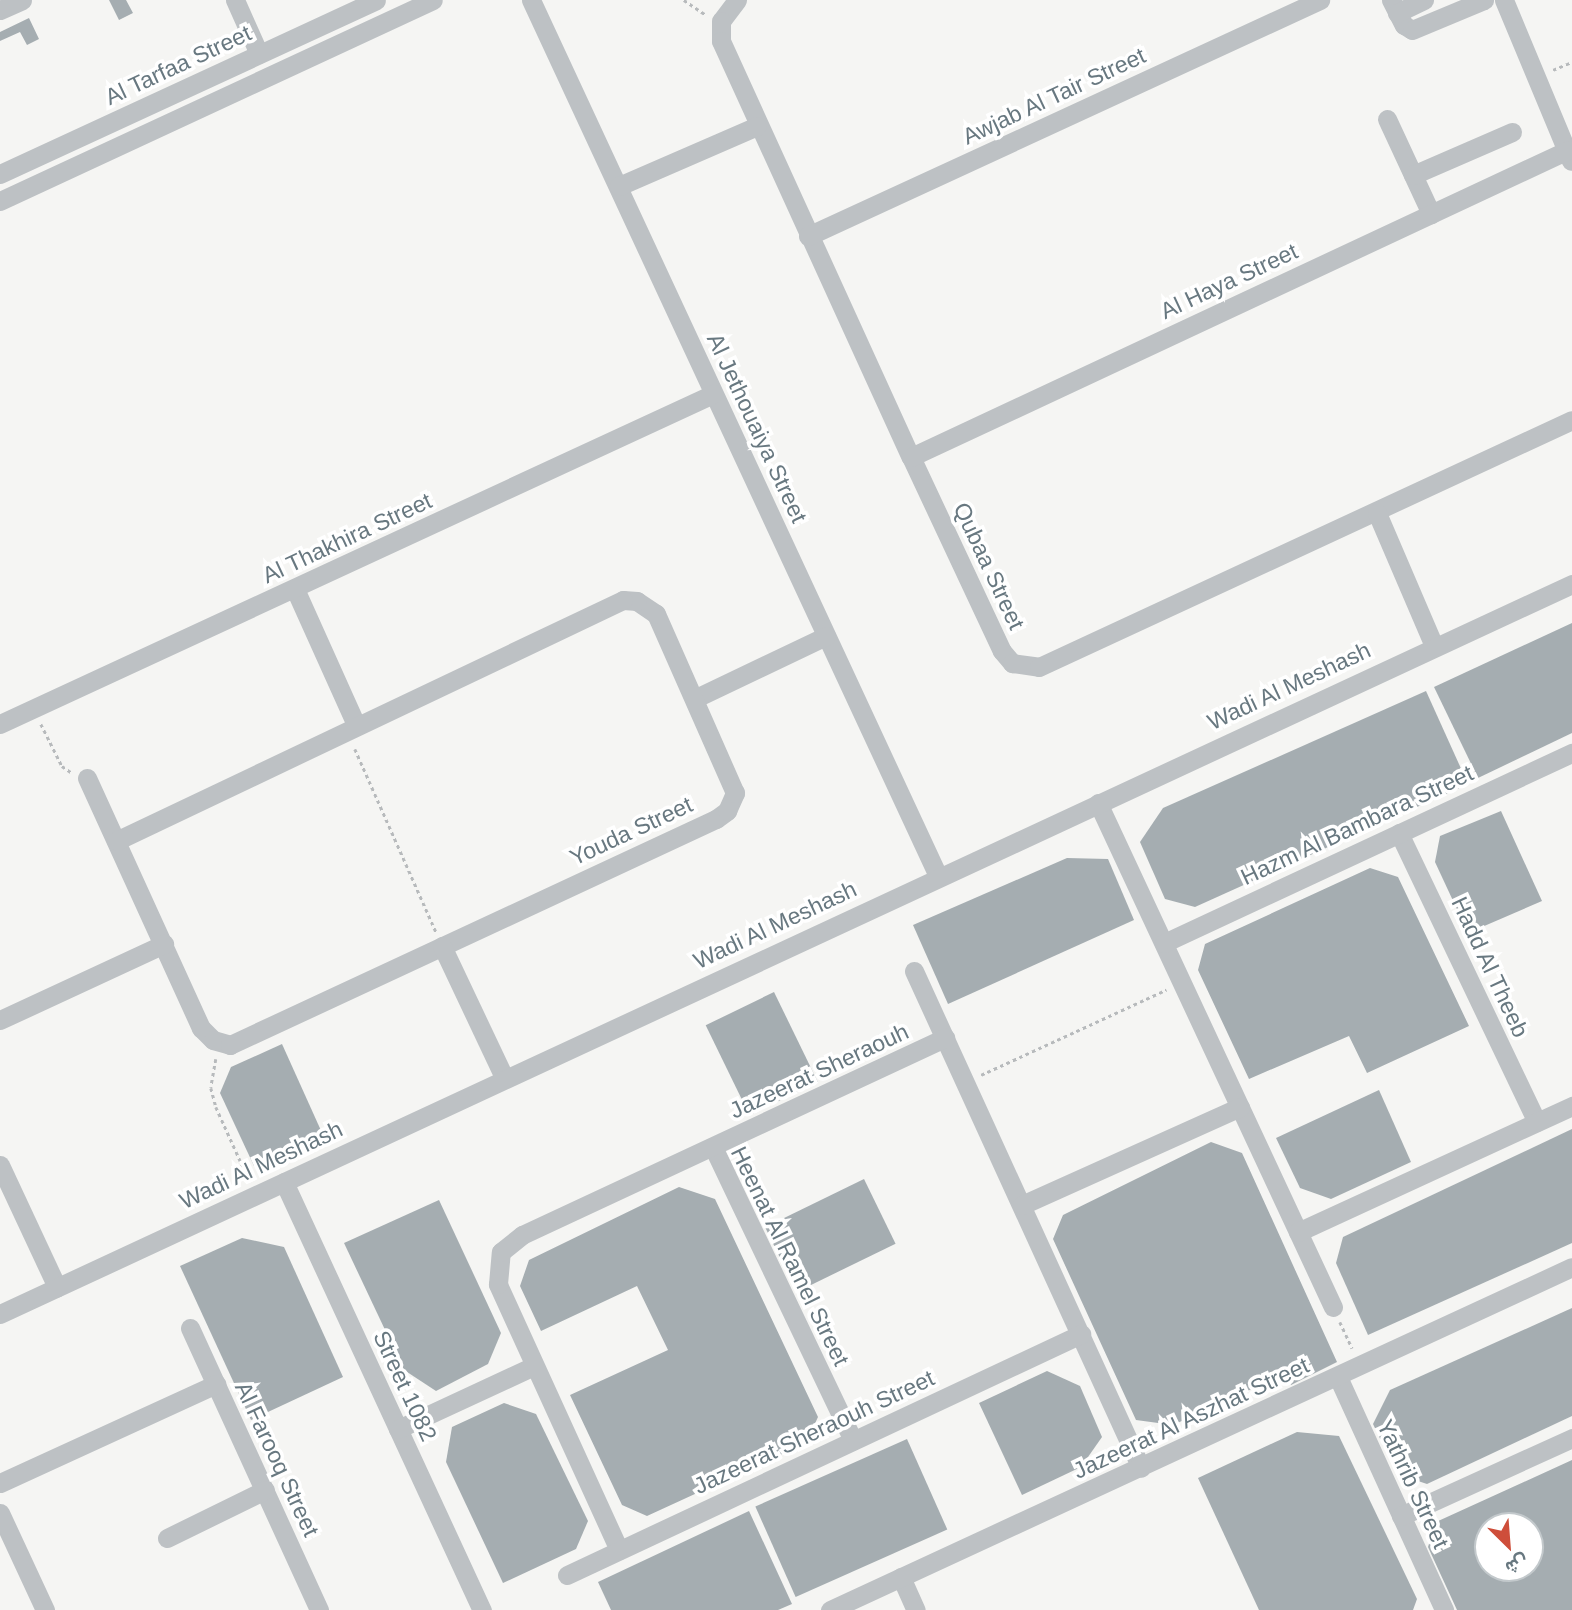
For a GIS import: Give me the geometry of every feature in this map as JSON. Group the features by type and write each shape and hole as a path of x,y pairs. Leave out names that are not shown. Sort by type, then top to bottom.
{"street":[{"path":"0,10 22,0"},
{"path":"235,0 260,54"},
{"name":"Al Tarfaa Street","path":"0,174 376,0"},
{"path":"0,201 433,0"},
{"name":"Al Jethouaiya Street","path":"531,0 938,876"},
{"path":"720,21 737,0"},
{"name":"Awjab Al Tair Street","path":"808,236 1320,0"},
{"path":"1424,0 1394,6 1412,30 1462,5 1484,0"},
{"path":"1504,0 1570,157"},
{"name":"Qubaa Street","path":"720,21 721,41 757,126 1002,651 1012,663 1029,669 1377,513 1572,420"},
{"path":"145,107 155,129"},
{"path":"1387,119 1432,214"},
{"path":"619,186 757,126"},
{"path":"1413,175 1512,132"},
{"name":"Al Haya Street","path":"911,457 1432,214 1570,157"},
{"name":"Al Thakhira Street","path":"0,724 713,394"},
{"path":"1377,513 1434,646"},
{"name":"Wadi Al Meshash","path":"0,1314 504,1077 1572,584"},
{"path":"295,589 351,728"},
{"name":"Youda Street","path":"116,841 623,600 637,601 656,614 732,778 736,793 727,811 241,1042 221,1043"},
{"path":"696,698 827,636"},
{"name":"Hazm Al Bambara Street","path":"1164,943 1572,752"},
{"path":"87,778 201,1028 221,1043"},
{"path":"1098,803 1333,1307"},
{"name":"Hadd Al Theeb","path":"1399,833 1537,1122"},
{"path":"0,1020 164,944"},
{"path":"442,946 504,1077"},
{"path":"914,971 1141,1468"},
{"name":"Jazeerat Sheraouh","path":"714,1149 945,1038"},
{"path":"1298,1232 1572,1106"},
{"path":"1022,1205 1240,1107"},
{"name":"Heenat Al Ramel Street","path":"619,1550 498,1284 496,1265 504,1247 714,1149 853,1441"},
{"path":"0,1165 57,1287"},
{"name":"Street 1082","path":"284,1182 482,1610"},
{"name":"Jazeerat Al Aszhat Street","path":"830,1610 1572,1267"},
{"name":"Al Farooq Street","path":"190,1328 319,1610"},
{"name":"Jazeerat Sheraouh Street","path":"567,1575 1081,1334"},
{"path":"398,1429 534,1366"},
{"name":"Yathrib Street","path":"1338,1377 1444,1610"},
{"path":"0,1483 216,1384"},
{"path":"1401,1516 1572,1438"},
{"path":"167,1538 264,1490"},
{"path":"0,1513 45,1610"},
{"path":"901,1577 916,1610"}],"path":[{"path":"684,0 720,21"},
{"path":"1537,77 1572,62"},
{"path":"33,708 64,770 87,778"},
{"path":"351,728 442,946"},
{"path":"967,1082 1182,983"},
{"path":"221,1043 211,1088 256,1195"},
{"path":"1333,1307 1360,1367"}],"building":[{"path":"109,0 126,0 133,13 119,20"},
{"path":"29,18 39,39 27,45 20,32 0,41 0,32"},
{"path":"1572,623 1572,733 1478,778 1434,687"},
{"path":"1426,691 1468,784 1195,907 1165,899 1140,842 1163,808"},
{"path":"1501,811 1542,901 1468,933 1435,862 1440,836"},
{"path":"1067,858 1108,859 1134,920 948,1004 913,925"},
{"path":"1370,868 1398,877 1469,1026 1367,1073 1349,1036 1249,1079 1198,970 1205,944"},
{"path":"774,992 818,1082 750,1115 706,1025"},
{"path":"282,1044 323,1135 254,1166 220,1093 231,1067"},
{"path":"1379,1090 1411,1162 1331,1199 1300,1188 1276,1138"},
{"path":"1572,1129 1572,1243 1368,1335 1336,1263 1343,1237"},
{"path":"1211,1142 1242,1153 1337,1362 1291,1385 1287,1373 1173,1425 1136,1420 1053,1239 1063,1215"},
{"path":"864,1179 896,1244 797,1292 765,1227"},
{"path":"679,1187 715,1199 818,1417 806,1443 647,1516 622,1505 570,1395 668,1350 637,1286 541,1331 520,1286 529,1260"},
{"path":"439,1200 501,1333 488,1364 436,1391 404,1370 344,1243"},
{"path":"242,1238 284,1247 343,1377 251,1420 180,1266"},
{"path":"1572,1308 1572,1416 1427,1484 1397,1474 1373,1424 1390,1390"},
{"path":"1047,1371 1080,1386 1102,1437 1081,1467 1022,1495 979,1403"},
{"path":"504,1403 536,1414 588,1521 576,1549 503,1583 446,1462 452,1427"},
{"path":"1297,1432 1339,1436 1417,1599 1413,1610 1259,1610 1198,1478"},
{"path":"907,1439 947,1529 796,1597 755,1507"},
{"path":"1572,1460 1572,1610 1457,1610 1428,1547 1436,1522"},
{"path":"749,1511 792,1604 778,1610 611,1610 598,1582"}]}
